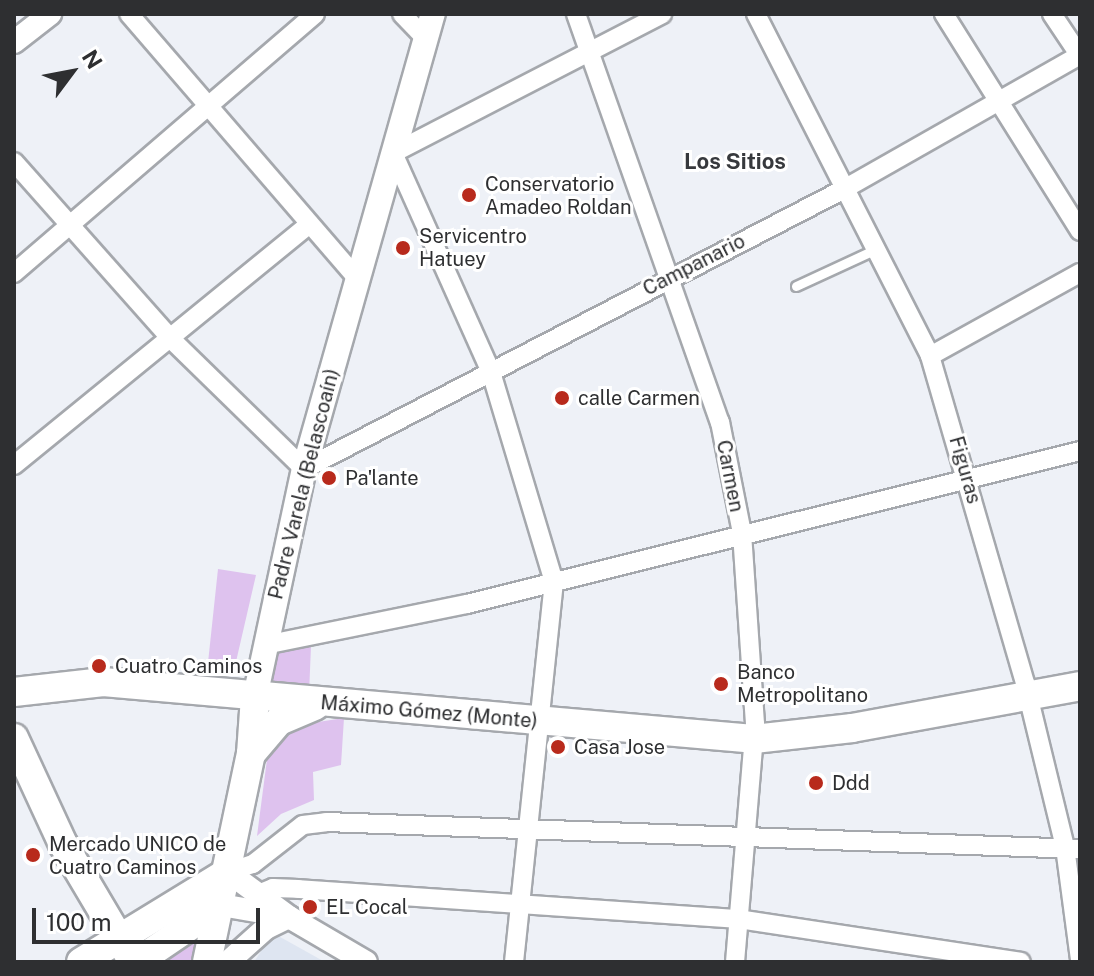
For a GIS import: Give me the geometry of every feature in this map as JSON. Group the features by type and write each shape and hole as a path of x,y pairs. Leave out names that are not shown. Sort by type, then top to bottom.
{"main road":[{"name":"Padre Varela (Belascoaín)","path":"207,962 251,754 255,697 265,645 304,469 433,14"},
{"name":"Máximo Gómez (Monte)","path":"14,692 103,682 754,739 852,728 1027,693 1080,686"},
{"path":"251,754 279,721 325,703"},
{"path":"14,738 63,844 117,938 135,962 221,905"},
{"path":"81,962 228,872"}],"street":[{"path":"14,42 50,14"},
{"path":"129,14 359,280"},
{"path":"14,273 315,14"},
{"path":"402,14 426,39"},
{"name":"Carmen","path":"576,14 720,422 742,533 754,739 735,962"},
{"path":"514,962 542,721 554,582 491,372 393,153 591,55 662,14"},
{"name":"Figuras","path":"756,14 930,356 968,478 1072,848 1080,959"},
{"path":"944,14 1080,231"},
{"path":"1052,14 1080,55"},
{"name":"Campanario","path":"304,469 668,277 846,188 1080,55"},
{"path":"14,162 171,339 304,469"},
{"path":"14,464 309,224"},
{"path":"930,356 1080,273"},
{"path":"265,645 554,582 1080,451"},
{"path":"228,872 264,856 291,831 311,822 747,841 1072,848"},
{"path":"264,856 260,872 266,891"},
{"path":"228,872 266,891 289,917 366,962"},
{"path":"266,891 521,903 738,919 1021,962"},
{"path":"221,905 289,917"},
{"path":"228,962 266,928 289,917"}],"lane":[{"path":"796,286 876,249"}],"shaded area":[{"path":"218,569 256,575 235,666 207,672"},
{"path":"311,646 309,694 284,693 270,680 274,652"},
{"path":"344,718 341,765 313,772 314,800 281,814 257,836 269,744 292,726"},
{"path":"273,933 325,962 254,962"},
{"path":"200,937 194,962 162,962"}],"place":[{"name":"Conservatorio Amadeo Roldan","path":"469,195"},
{"name":"Servicentro Hatuey","path":"403,248"},
{"name":"calle Carmen","path":"562,398"},
{"name":"Pa'lante","path":"329,478"},
{"name":"Cuatro Caminos","path":"99,666"},
{"name":"Banco Metropolitano","path":"721,684"},
{"name":"Casa Jose","path":"558,747"},
{"name":"Ddd","path":"816,783"},
{"name":"Mercado UNICO de Cuatro Caminos","path":"33,855"},
{"name":"EL Cocal","path":"310,907"}],"district":[{"name":"Los Sitios","path":"735,162"}]}
